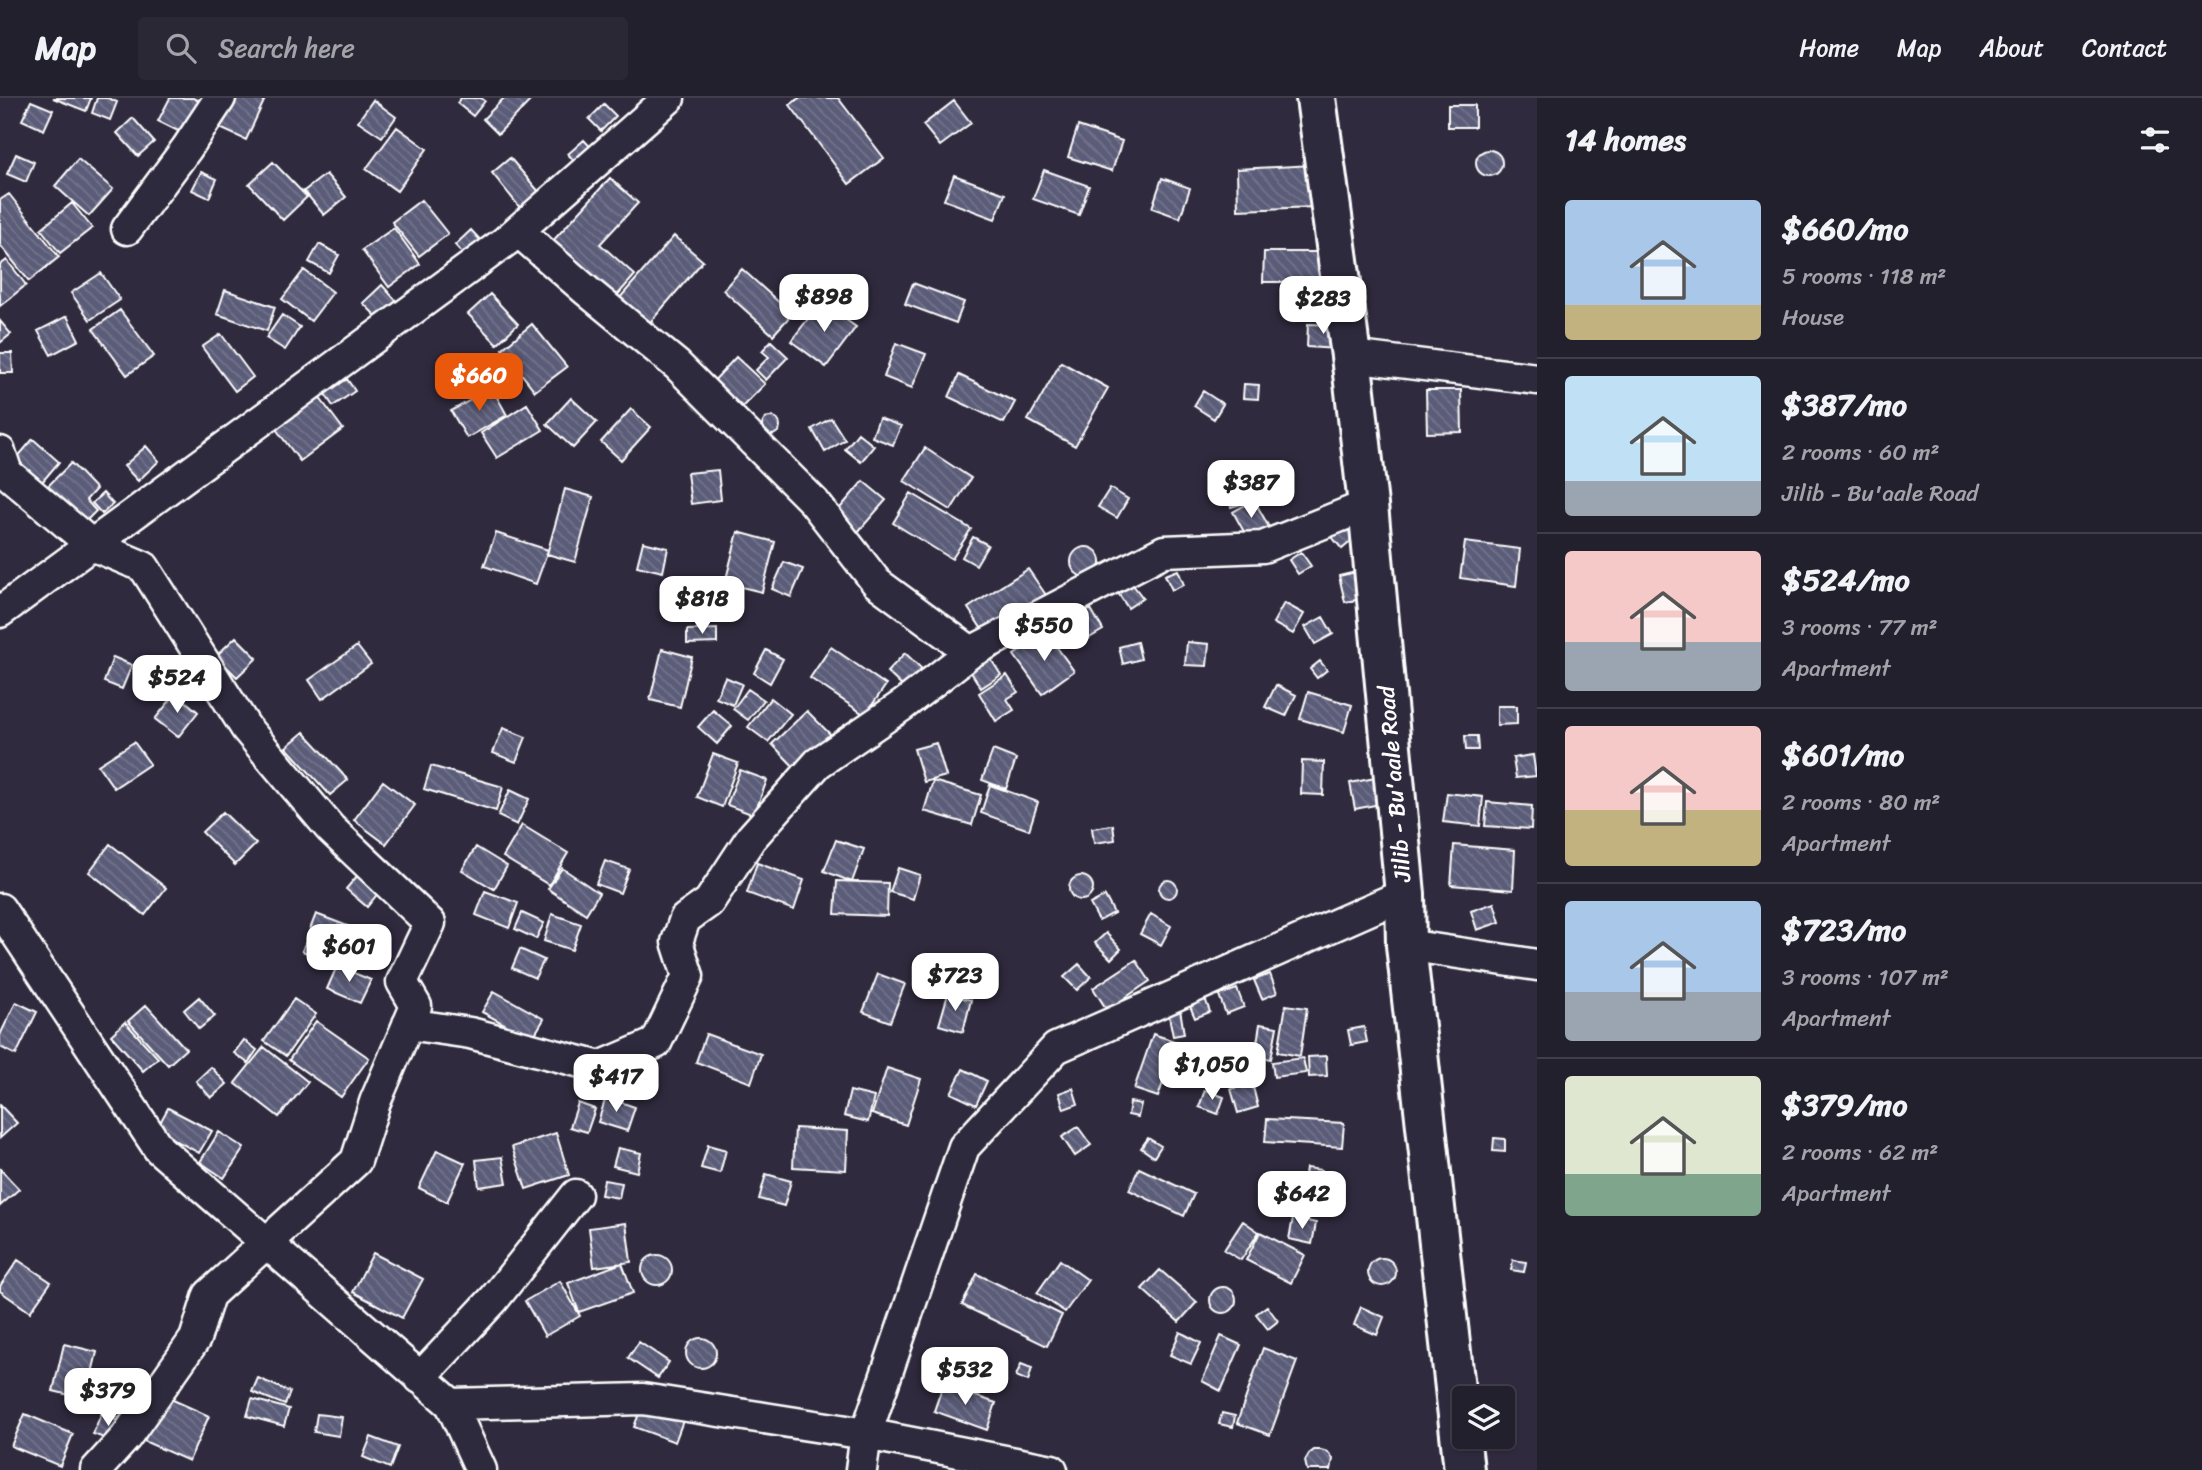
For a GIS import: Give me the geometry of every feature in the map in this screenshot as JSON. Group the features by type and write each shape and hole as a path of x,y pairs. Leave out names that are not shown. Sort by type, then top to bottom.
{"main road":[{"name":"Jilib - Bu'aale Road","path":"1315,98 1351,356 1368,505 1405,894 1406,946 1464,1470"}],"street":[{"path":"127,229 220,98"},
{"path":"0,612 518,231 669,98"},
{"path":"518,231 677,365 814,502 877,583 971,652"},
{"path":"1351,356 1537,379"},
{"path":"0,453 7,473 92,545 144,567 246,728 330,828 430,923 402,982 416,1006 374,1102 356,1161 209,1295 195,1339 126,1437 96,1470"},
{"path":"408,1024 470,1033 600,1067 656,1043 688,976 677,942 685,919 709,902 751,838 818,763 904,705 971,652 1164,551 1263,547 1368,505"},
{"path":"861,1470 866,1434 964,1147 1056,1048 1405,894"},
{"path":"0,909 159,1149 451,1405 481,1470"},
{"path":"1406,946 1537,965"},
{"path":"421,1378 494,1299 576,1195"},
{"path":"451,1405 643,1399 866,1434 1052,1470"}],"building":[{"path":"53,98 91,98 86,111"},
{"path":"97,98 108,98 117,102 110,120 92,113"},
{"path":"170,98 193,98 205,104 188,136 158,121"},
{"path":"234,98 265,99 246,140 220,128"},
{"path":"461,98 481,98 485,101 473,116 457,103"},
{"path":"504,98 533,98 498,134 483,119"},
{"path":"799,98 838,98 884,158 849,184 790,105"},
{"path":"373,100 396,117 382,137 358,121"},
{"path":"31,101 53,110 44,130 22,120"},
{"path":"954,101 971,123 940,146 923,125"},
{"path":"604,104 616,116 601,131 589,119"},
{"path":"1448,105 1475,105 1475,127 1448,127"},
{"path":"133,118 154,142 138,156 117,133"},
{"path":"1078,126 1122,141 1112,171 1068,157"},
{"path":"397,127 427,149 397,191 366,169"},
{"path":"584,140 597,154 580,168 568,154"},
{"path":"1489,150 1498,154 1502,163 1498,172 1489,176 1480,172 1476,163 1480,154"},
{"path":"16,154 34,162 26,182 7,174"},
{"path":"510,158 540,193 521,209 492,173"},
{"path":"78,159 113,189 89,216 55,186"},
{"path":"273,162 307,197 283,220 249,184"},
{"path":"1313,165 1316,207 1238,210 1237,169"},
{"path":"1044,170 1089,186 1079,215 1033,199"},
{"path":"201,172 217,179 209,198 192,190"},
{"path":"326,174 346,197 324,215 304,191"},
{"path":"954,175 1005,194 995,219 944,200"},
{"path":"610,178 638,203 600,244 635,275 614,299 551,243"},
{"path":"1162,178 1190,188 1180,218 1152,208"},
{"path":"9,194 59,257 29,281 0,245 0,200"},
{"path":"421,200 448,234 419,256 392,222"},
{"path":"72,203 92,228 60,253 41,229"},
{"path":"394,228 420,264 389,287 362,250"},
{"path":"471,230 485,245 469,260 455,245"},
{"path":"674,236 703,261 647,326 618,300"},
{"path":"319,244 339,255 329,273 309,262"},
{"path":"1264,252 1323,252 1323,282 1263,282"},
{"path":"7,260 26,285 0,306 0,265"},
{"path":"742,269 792,314 773,335 723,290"},
{"path":"304,270 333,292 311,321 282,299"},
{"path":"101,273 120,300 90,320 71,293"},
{"path":"913,283 964,302 956,323 905,304"},
{"path":"382,285 399,304 381,321 363,303"},
{"path":"225,290 275,307 267,331 217,314"},
{"path":"490,294 518,324 497,344 468,314"},
{"path":"821,302 856,327 826,367 791,341"},
{"path":"120,310 154,356 127,375 93,329"},
{"path":"282,315 300,327 285,350 266,338"},
{"path":"67,316 79,340 51,355 38,331"},
{"path":"0,321 11,334 0,343"},
{"path":"532,324 567,367 535,391 502,349"},
{"path":"1308,324 1338,325 1337,349 1307,347"},
{"path":"221,334 253,377 235,391 202,347"},
{"path":"771,341 788,357 766,380 756,370 769,357 762,351"},
{"path":"896,343 926,354 912,388 884,377"},
{"path":"0,353 12,353 13,373 0,373"},
{"path":"736,357 765,384 738,411 710,385"},
{"path":"1061,362 1108,388 1075,446 1028,420"},
{"path":"959,375 1015,402 1004,423 949,397"},
{"path":"347,379 355,391 333,406 325,394"},
{"path":"1244,384 1259,385 1258,399 1243,398"},
{"path":"492,388 507,415 467,438 451,411"},
{"path":"1426,390 1461,390 1462,432 1427,433"},
{"path":"1203,391 1223,404 1214,419 1194,406"},
{"path":"319,397 343,429 300,461 276,429"},
{"path":"571,398 597,422 573,448 547,424"},
{"path":"527,404 543,430 497,458 481,433"},
{"path":"631,409 651,427 621,460 601,442"},
{"path":"771,417 777,420 780,426 777,432 771,435 765,432 762,426 765,420"},
{"path":"831,418 845,440 825,452 812,429"},
{"path":"879,418 901,426 893,445 872,437"},
{"path":"858,433 874,446 861,462 845,449"},
{"path":"33,439 59,462 42,482 16,459"},
{"path":"146,446 159,461 138,481 124,466"},
{"path":"925,448 971,478 951,510 904,481"},
{"path":"71,463 96,489 86,500 96,511 83,524 47,487"},
{"path":"718,470 721,500 691,504 687,473"},
{"path":"863,481 886,500 857,533 835,514"},
{"path":"1110,488 1128,499 1117,518 1098,507"},
{"path":"565,489 593,497 575,562 547,554"},
{"path":"103,493 113,504 102,514 92,503"},
{"path":"911,493 971,529 952,559 893,523"},
{"path":"1241,493 1244,503 1231,507 1228,498"},
{"path":"1254,500 1269,527 1248,539 1233,512"},
{"path":"1346,524 1356,537 1342,549 1331,536"},
{"path":"738,532 775,542 762,592 725,583"},
{"path":"496,533 548,550 536,584 484,566"},
{"path":"973,537 988,545 976,565 962,557"},
{"path":"643,542 668,548 663,572 637,566"},
{"path":"1465,542 1520,549 1516,586 1460,578"},
{"path":"1086,547 1097,551 1101,562 1097,573 1086,577 1075,573 1071,562 1075,551"},
{"path":"1301,552 1311,566 1298,574 1289,560"},
{"path":"784,562 803,569 791,597 772,589"},
{"path":"1028,569 1048,598 987,637 968,608"},
{"path":"1178,570 1184,585 1172,590 1165,575"},
{"path":"1356,572 1362,599 1345,602 1339,576"},
{"path":"1130,581 1143,598 1128,608 1116,590"},
{"path":"1284,603 1304,614 1293,634 1273,623"},
{"path":"1091,609 1103,630 1086,640 1073,619"},
{"path":"1323,617 1333,634 1315,644 1305,627"},
{"path":"717,629 717,643 687,644 687,630"},
{"path":"1046,632 1074,671 1042,694 1014,655"},
{"path":"236,637 257,658 237,677 216,656"},
{"path":"1137,642 1141,659 1123,664 1119,647"},
{"path":"1187,642 1209,644 1207,666 1185,665"},
{"path":"357,646 371,664 322,699 309,680"},
{"path":"831,647 886,685 865,715 810,678"},
{"path":"662,649 692,657 680,707 650,700"},
{"path":"766,650 783,659 770,683 754,673"},
{"path":"905,653 922,669 904,688 887,672"},
{"path":"989,656 1001,675 981,688 969,669"},
{"path":"113,657 132,665 122,689 104,682"},
{"path":"1320,661 1327,670 1317,678 1310,669"},
{"path":"1007,675 1018,692 1007,699 1014,710 996,721 979,693"},
{"path":"725,677 742,684 733,705 716,698"},
{"path":"1276,685 1296,695 1286,716 1265,707"},
{"path":"748,689 764,700 748,720 733,709"},
{"path":"1308,692 1352,705 1344,732 1300,719"},
{"path":"176,693 198,712 178,737 155,719"},
{"path":"771,698 791,714 768,742 748,727"},
{"path":"1497,706 1517,706 1517,724 1497,725"},
{"path":"713,710 732,726 717,744 698,727"},
{"path":"807,711 831,735 796,769 772,744"},
{"path":"503,728 526,737 516,762 493,753"},
{"path":"304,732 348,780 330,795 286,747"},
{"path":"1465,736 1477,736 1478,750 1466,750"},
{"path":"134,742 150,764 114,788 98,765"},
{"path":"936,743 946,776 924,782 914,749"},
{"path":"993,750 1016,759 1006,789 982,780"},
{"path":"713,754 738,763 722,807 697,797"},
{"path":"1533,755 1536,776 1516,778 1513,758"},
{"path":"1302,761 1324,762 1323,795 1301,794"},
{"path":"431,766 503,787 496,811 424,789"},
{"path":"740,770 767,780 754,815 727,805"},
{"path":"1375,778 1380,804 1355,809 1350,783"},
{"path":"383,781 415,805 386,844 354,820"},
{"path":"933,781 981,795 972,825 924,811"},
{"path":"990,785 1038,802 1029,830 981,813"},
{"path":"510,790 529,799 517,825 498,816"},
{"path":"1447,793 1483,797 1480,826 1443,822"},
{"path":"1487,802 1532,806 1531,829 1485,826"},
{"path":"223,812 256,844 235,865 202,832"},
{"path":"522,825 568,853 549,885 503,857"},
{"path":"1113,825 1115,840 1094,843 1092,828"},
{"path":"836,840 864,849 852,882 824,871"},
{"path":"110,844 166,888 145,915 89,872"},
{"path":"1454,845 1515,850 1513,890 1451,885"},
{"path":"476,847 507,866 494,889 462,870"},
{"path":"605,861 629,869 620,893 596,884"},
{"path":"757,863 804,880 794,910 747,893"},
{"path":"562,868 599,893 586,914 548,889"},
{"path":"898,868 920,875 913,899 890,892"},
{"path":"358,875 379,892 367,907 346,889"},
{"path":"1081,876 1090,879 1093,888 1090,897 1081,900 1072,897 1069,888 1072,879"},
{"path":"1164,880 1172,880 1177,889 1175,896 1164,898 1159,893 1159,885"},
{"path":"837,881 888,883 887,916 835,914"},
{"path":"485,891 518,903 509,928 476,915"},
{"path":"1105,896 1114,913 1099,921 1090,904"},
{"path":"1494,903 1500,922 1477,930 1471,911"},
{"path":"522,913 544,923 536,939 515,929"},
{"path":"316,914 366,933 359,951 309,932"},
{"path":"552,914 581,924 572,950 544,941"},
{"path":"1151,914 1171,926 1161,945 1140,934"},
{"path":"1106,933 1121,949 1111,959 1095,943"},
{"path":"309,934 358,954 352,970 302,951"},
{"path":"520,949 544,960 535,978 512,968"},
{"path":"1136,960 1150,981 1107,1010 1093,988"},
{"path":"1079,964 1091,977 1077,990 1064,977"},
{"path":"337,966 371,980 360,1003 327,989"},
{"path":"878,974 905,984 890,1022 863,1012"},
{"path":"1270,974 1277,993 1262,999 1254,980"},
{"path":"1237,989 1244,1007 1226,1014 1219,995"},
{"path":"494,991 544,1019 532,1039 482,1012"},
{"path":"1203,993 1210,1012 1195,1018 1187,999"},
{"path":"948,994 971,1000 963,1032 939,1025"},
{"path":"199,997 215,1016 199,1029 184,1010"},
{"path":"294,999 316,1014 286,1056 264,1041"},
{"path":"16,1002 37,1012 16,1055 0,1047 0,1035"},
{"path":"146,1005 186,1049 168,1065 128,1021"},
{"path":"1286,1005 1307,1008 1300,1056 1278,1052"},
{"path":"1180,1009 1184,1034 1173,1036 1168,1011"},
{"path":"316,1021 369,1058 341,1097 289,1060"},
{"path":"125,1022 158,1058 143,1071 111,1035"},
{"path":"1260,1024 1277,1027 1271,1059 1255,1056"},
{"path":"1364,1027 1367,1042 1351,1045 1348,1030"},
{"path":"706,1034 761,1054 751,1083 696,1062"},
{"path":"1153,1034 1177,1042 1158,1097 1134,1089"},
{"path":"244,1040 257,1050 248,1063 234,1053"},
{"path":"264,1047 308,1082 279,1117 235,1083"},
{"path":"1326,1056 1327,1076 1309,1077 1308,1057"},
{"path":"1303,1058 1306,1073 1274,1077 1272,1062"},
{"path":"211,1067 227,1084 211,1098 196,1081"},
{"path":"887,1068 921,1079 906,1125 872,1114"},
{"path":"963,1069 987,1081 976,1105 951,1093"},
{"path":"1252,1083 1258,1107 1238,1113 1231,1089"},
{"path":"1073,1088 1078,1104 1064,1109 1059,1093"},
{"path":"1205,1090 1224,1097 1218,1114 1199,1107"},
{"path":"850,1091 874,1097 868,1122 844,1116"},
{"path":"606,1097 635,1107 627,1131 598,1122"},
{"path":"1130,1102 1141,1104 1138,1117 1128,1115"},
{"path":"578,1103 595,1109 587,1132 570,1127"},
{"path":"0,1105 17,1123 0,1138"},
{"path":"168,1108 212,1131 199,1153 156,1130"},
{"path":"1267,1119 1344,1123 1342,1147 1265,1142"},
{"path":"1078,1127 1091,1145 1075,1156 1062,1137"},
{"path":"795,1128 848,1131 846,1170 793,1167"},
{"path":"219,1132 244,1148 224,1178 200,1162"},
{"path":"556,1133 569,1175 526,1189 512,1147"},
{"path":"1148,1138 1161,1146 1154,1157 1141,1148"},
{"path":"1494,1138 1505,1139 1505,1152 1493,1151"},
{"path":"708,1145 726,1150 720,1173 701,1168"},
{"path":"618,1148 641,1153 637,1172 613,1166"},
{"path":"437,1150 465,1163 447,1202 419,1188"},
{"path":"502,1157 507,1183 479,1187 476,1160"},
{"path":"1139,1168 1194,1194 1184,1216 1129,1190"},
{"path":"1306,1168 1322,1170 1320,1191 1303,1189"},
{"path":"0,1169 19,1189 0,1206"},
{"path":"766,1174 791,1181 784,1206 759,1199"},
{"path":"604,1180 622,1183 619,1198 601,1195"},
{"path":"1293,1218 1316,1223 1312,1244 1289,1239"},
{"path":"1243,1221 1259,1232 1241,1260 1224,1250"},
{"path":"626,1223 631,1262 594,1267 589,1228"},
{"path":"1260,1232 1305,1255 1291,1283 1246,1260"},
{"path":"373,1253 423,1279 402,1318 353,1292"},
{"path":"657,1255 668,1259 672,1270 668,1281 657,1285 646,1281 642,1270 646,1259"},
{"path":"1382,1258 1392,1262 1396,1272 1392,1282 1382,1286 1372,1282 1368,1272 1372,1262"},
{"path":"18,1260 51,1282 30,1312 0,1291 0,1286"},
{"path":"1060,1260 1088,1280 1065,1312 1037,1293"},
{"path":"1513,1260 1526,1262 1524,1272 1511,1270"},
{"path":"622,1263 633,1293 579,1312 568,1283"},
{"path":"1160,1270 1197,1302 1179,1322 1142,1289"},
{"path":"977,1274 1062,1315 1047,1346 962,1305"},
{"path":"560,1281 580,1316 545,1336 525,1301"},
{"path":"1223,1287 1232,1291 1236,1300 1232,1309 1223,1313 1214,1309 1210,1300 1214,1291"},
{"path":"1267,1306 1278,1321 1268,1329 1256,1314"},
{"path":"1361,1307 1384,1317 1377,1335 1354,1325"},
{"path":"1180,1332 1201,1343 1191,1364 1170,1355"},
{"path":"1221,1336 1241,1345 1221,1391 1202,1381"},
{"path":"701,1338 711,1343 716,1353 711,1363 701,1368 691,1363 686,1353 691,1343"},
{"path":"639,1342 669,1362 658,1378 628,1358"},
{"path":"64,1344 97,1352 86,1399 53,1391"},
{"path":"1263,1348 1297,1361 1270,1435 1237,1423"},
{"path":"1021,1364 1032,1368 1028,1381 1016,1376"},
{"path":"128,1374 150,1386 129,1423 107,1412"},
{"path":"258,1378 290,1392 285,1405 252,1392"},
{"path":"943,1385 996,1403 987,1430 934,1411"},
{"path":"164,1396 209,1416 189,1461 144,1441"},
{"path":"252,1399 289,1409 284,1426 247,1416"},
{"path":"643,1403 684,1418 675,1442 634,1427"},
{"path":"1222,1413 1235,1416 1233,1427 1219,1424"},
{"path":"25,1414 73,1434 60,1466 11,1446"},
{"path":"101,1414 122,1422 115,1442 93,1434"},
{"path":"317,1414 342,1417 339,1436 314,1432"},
{"path":"371,1437 398,1447 390,1468 363,1457"},
{"path":"1314,1450 1328,1452 1333,1459 1331,1470 1307,1470 1305,1461"}]}
